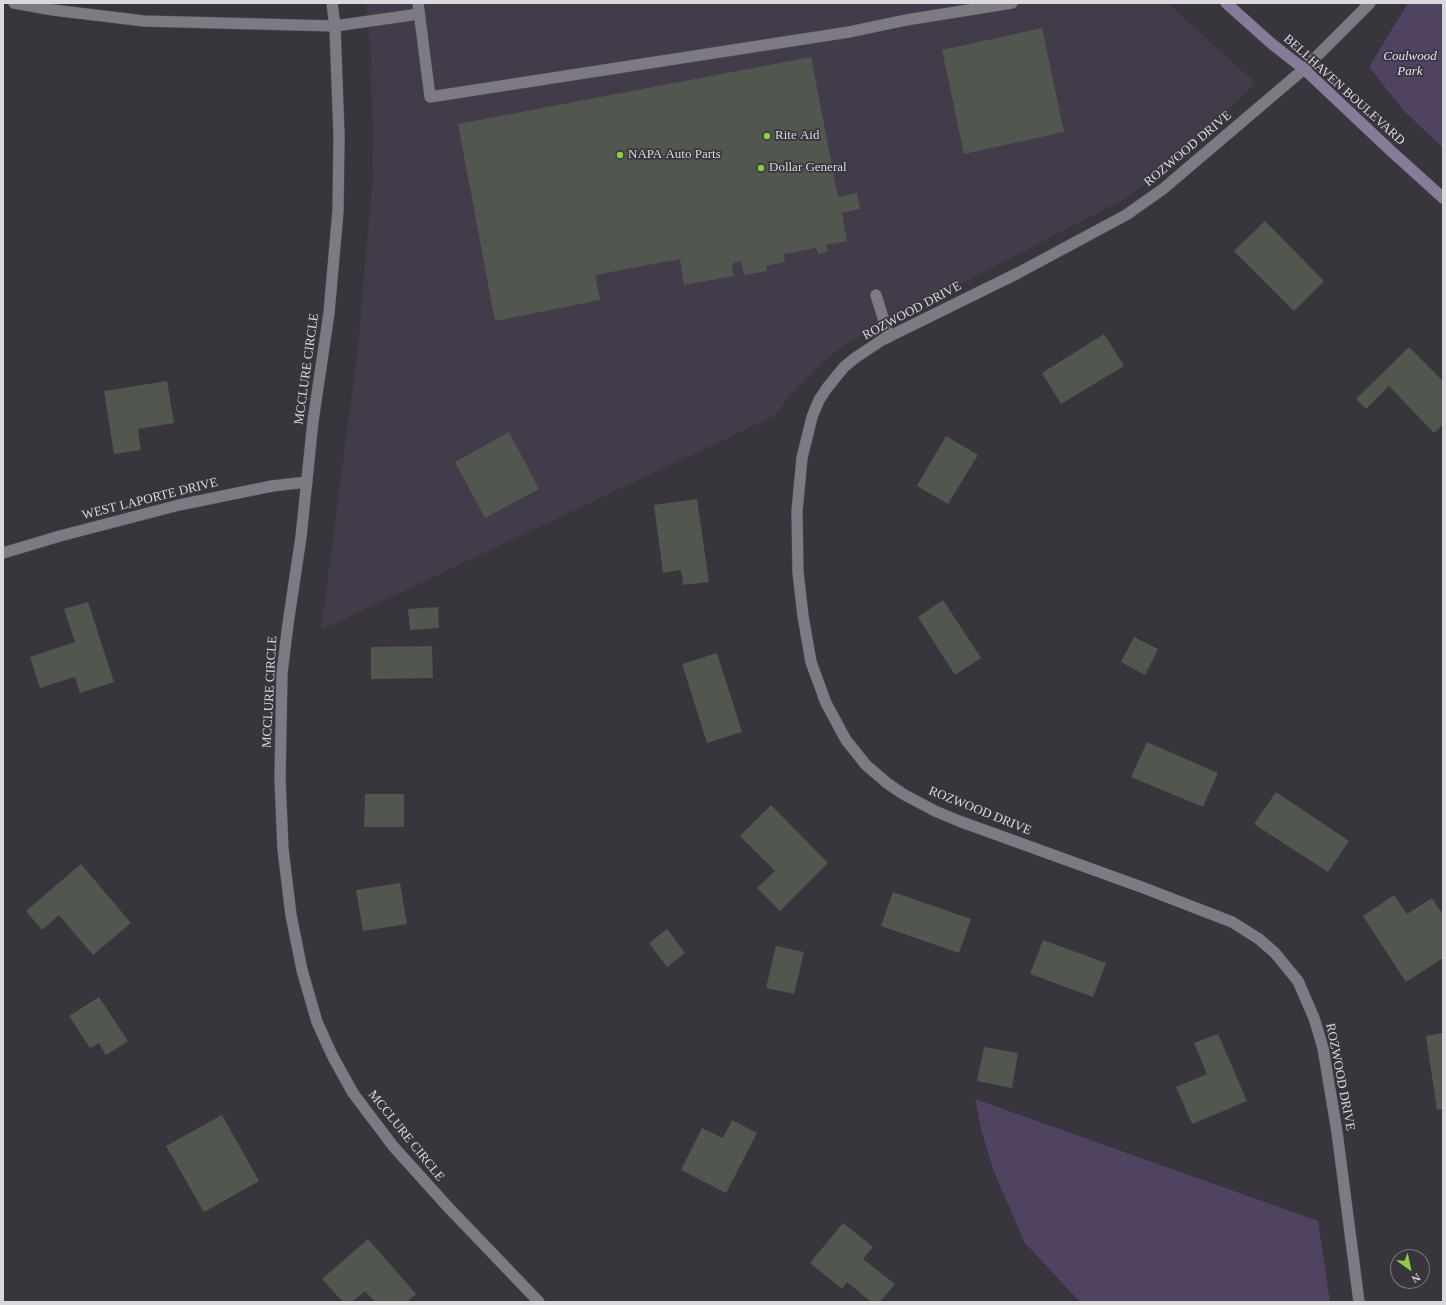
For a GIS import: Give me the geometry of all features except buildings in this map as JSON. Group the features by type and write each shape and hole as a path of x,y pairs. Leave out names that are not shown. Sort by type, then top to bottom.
{"main road":[{"name":"BELLHAVEN BOULEVARD","path":"1226,3 1272,44 1304,69 1390,151 1443,198"}],"street":[{"path":"14,3 53,10 144,21 335,26 419,8 430,97 849,32 906,20 1012,3"},
{"name":"MCCLURE CIRCLE","path":"332,3 335,26 339,136 338,211 329,313 313,421 301,537 282,673 280,779 283,849 291,915 302,970 317,1022 333,1057 353,1093 393,1146 447,1206 539,1302"},
{"name":"ROZWOOD DRIVE","path":"1359,1302 1337,1132 1323,1048 1314,1018 1298,981 1275,953 1259,939 1232,922 935,811 903,794 887,783 866,765 846,740 826,703 811,662 803,616 798,572 797,511 802,458 812,417 819,400 844,367 855,358 889,337 1018,273 1126,215 1163,189 1304,69 1370,3"},
{"path":"876,295 889,337"},
{"name":"WEST LAPORTE DRIVE","path":"3,554 60,536 179,505 272,486 307,482"}],"shaded area":[{"path":"366,3 1167,3 1256,83 1170,166 1126,198 848,343 827,358 788,397 776,415 321,630 358,348 373,173 371,53"}],"green space":[{"name":"Coulwood Park","path":"1408,3 1443,3 1443,148 1404,111 1369,67"},
{"path":"975,1099 1318,1221 1330,1302 1080,1302 1025,1243 994,1172 981,1129"}],"place":[{"name":"Rite Aid","path":"767,136"},
{"name":"NAPA Auto Parts","path":"620,155"},
{"name":"Dollar General","path":"761,168"}]}
